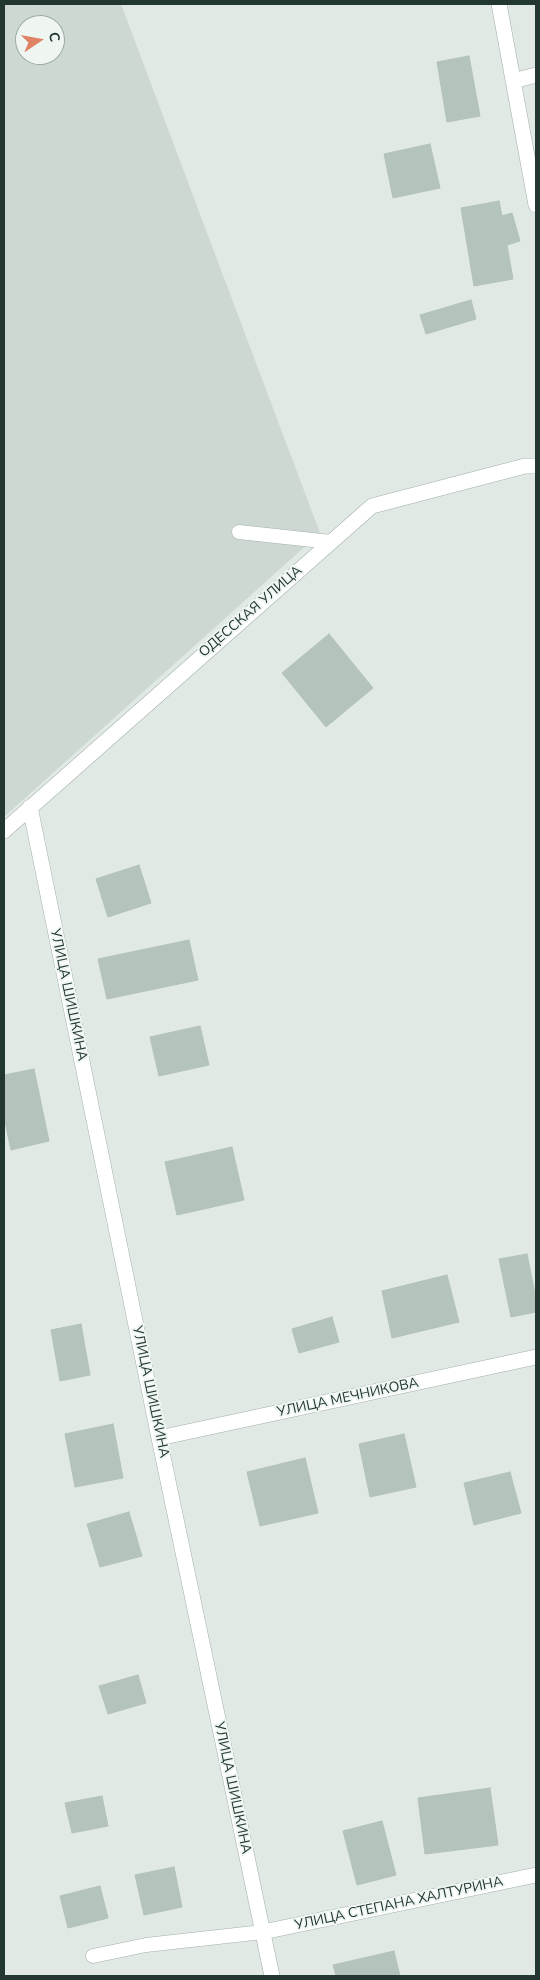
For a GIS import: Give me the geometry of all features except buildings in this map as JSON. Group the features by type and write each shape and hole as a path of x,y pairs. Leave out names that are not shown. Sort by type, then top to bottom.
{"street":[{"path":"499,4 536,205"},
{"path":"513,81 536,75"},
{"name":"ОДЕССКАЯ УЛИЦА","path":"4,831 372,506 525,466 536,466"},
{"name":"УЛИЦА ШИШКИНА","path":"30,807 159,1438 272,1976"},
{"name":"УЛИЦА МЕЧНИКОВА","path":"159,1438 536,1358"},
{"name":"УЛИЦА СТЕПАНА ХАЛТУРИНА","path":"262,1932 536,1875"}],"lane":[{"path":"239,532 332,542"},
{"path":"93,1956 146,1945 262,1932"}],"shaded area":[{"path":"4,4 121,4 320,533 4,817"}]}
